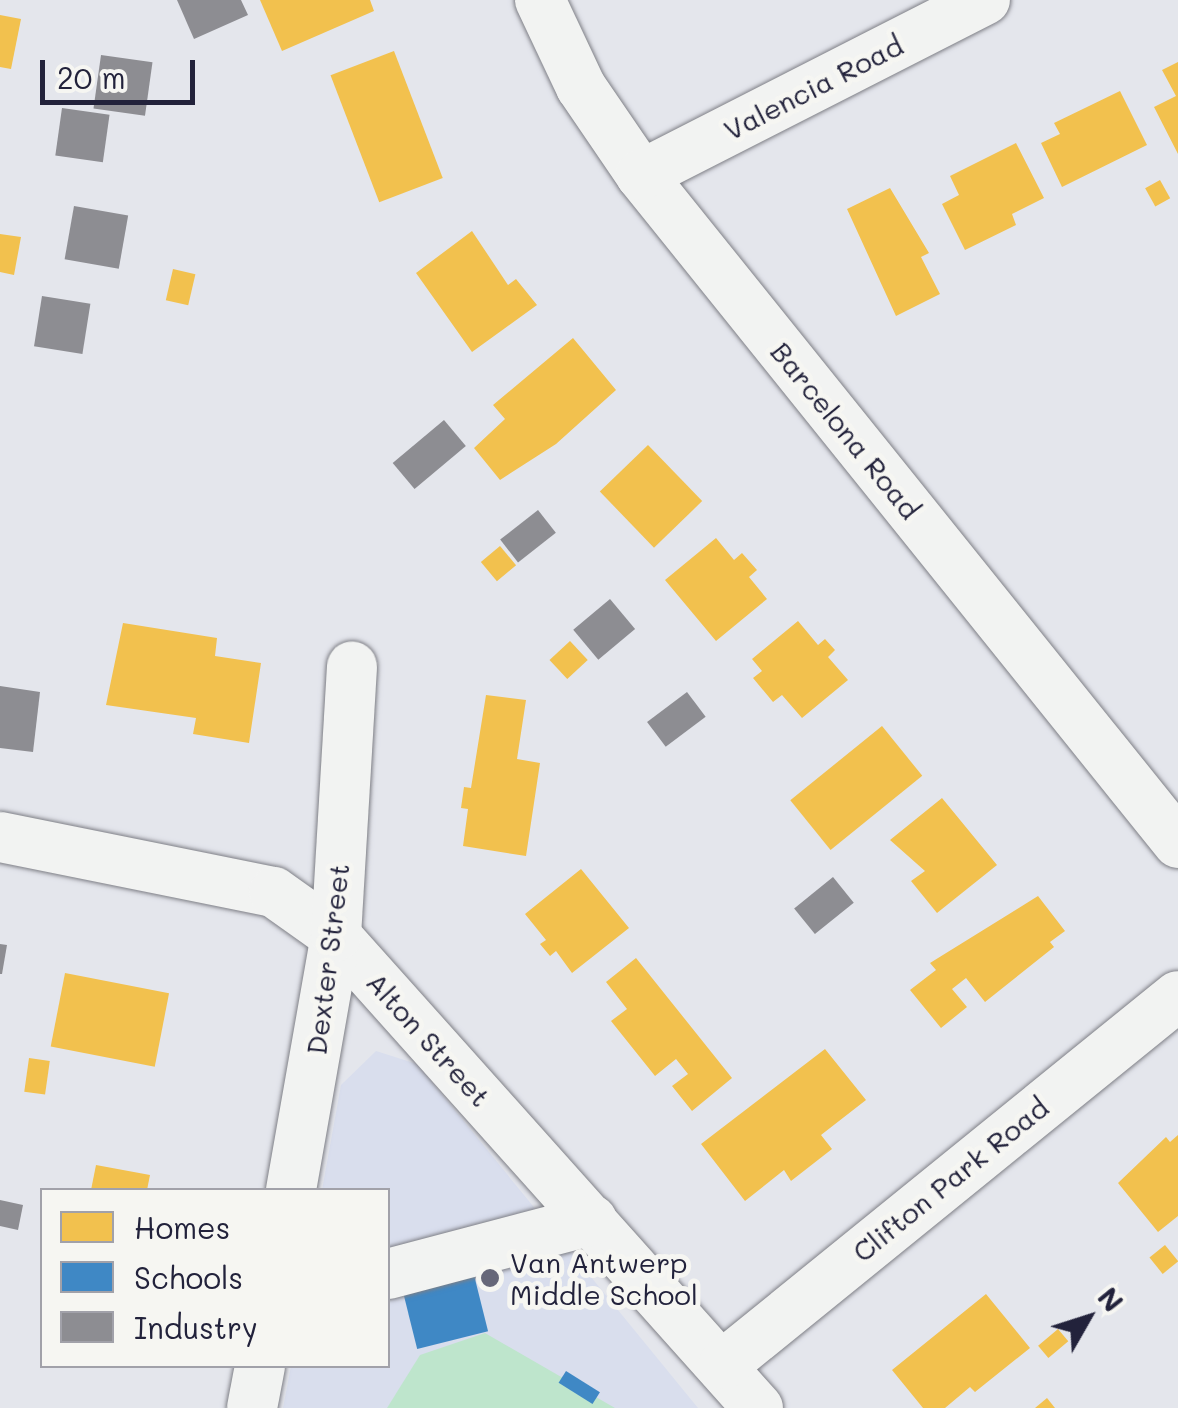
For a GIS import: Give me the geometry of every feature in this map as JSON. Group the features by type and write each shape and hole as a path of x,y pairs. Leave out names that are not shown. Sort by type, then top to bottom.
{"street":[{"name":"Barcelona Road","path":"540,0 582,87 642,175 1178,843"},
{"name":"Valencia Road","path":"642,175 985,0"},
{"name":"Dexter Street","path":"291,1188 336,936 352,666"},
{"name":"Alton Street","path":"0,836 274,892 336,936 724,1364 758,1408"},
{"name":"Clifton Park Road","path":"724,1364 1178,996"},
{"path":"390,1273 592,1220"},
{"path":"252,1408 260,1368"}],"shaded area":[{"name":"Van Antwerp Middle School","path":"376,1051 417,1064 698,1408 283,1408 291,1368 390,1368 390,1188 322,1188 341,1085"}],"green space":[{"path":"485,1333 615,1408 387,1408 420,1355"}],"building: Homes":[{"path":"260,0 370,0 374,11 282,51"},
{"path":"0,15 21,19 11,69 0,67"},
{"path":"394,51 443,178 379,202 331,75"},
{"path":"1178,62 1178,154 1154,107 1176,96 1162,70"},
{"path":"1120,91 1147,145 1062,187 1041,143 1060,134 1054,123"},
{"path":"1016,143 1044,198 1012,214 1016,225 965,250 942,204 959,195 950,176"},
{"path":"1160,180 1170,198 1155,207 1145,188"},
{"path":"890,188 929,253 921,257 940,294 896,316 847,209"},
{"path":"472,231 508,285 516,279 537,305 472,352 416,273"},
{"path":"0,234 21,237 14,275 0,272"},
{"path":"173,269 195,274 188,305 166,300"},
{"path":"573,338 616,390 556,444 500,480 474,448 505,419 493,405"},
{"path":"648,445 702,501 654,548 600,492"},
{"path":"716,538 734,560 742,553 757,570 749,577 767,599 716,641 665,580"},
{"path":"500,546 516,565 497,581 481,562"},
{"path":"798,621 818,645 825,639 835,650 828,657 848,680 802,718 782,695 773,702 753,678 762,671 752,659"},
{"path":"123,623 217,638 215,656 261,663 249,743 193,734 196,718 106,705"},
{"path":"570,641 588,660 567,679 550,660"},
{"path":"486,695 526,700 517,759 540,763 526,856 463,846 468,809 461,808 464,787 471,788"},
{"path":"882,726 922,776 831,850 790,800"},
{"path":"942,798 997,865 937,913 911,881 925,871 890,840"},
{"path":"581,869 629,928 572,973 556,951 550,956 540,944 546,940 525,914"},
{"path":"1038,896 1065,931 1050,942 1054,947 985,1002 966,978 952,989 967,1007 941,1028 910,990 936,970 930,963"},
{"path":"636,958 732,1078 692,1111 672,1086 688,1074 676,1059 655,1076 611,1021 627,1009 606,982"},
{"path":"65,973 169,993 155,1067 51,1047"},
{"path":"825,1049 866,1100 821,1135 832,1149 791,1181 784,1170 745,1201 701,1144"},
{"path":"29,1058 50,1061 45,1095 24,1092"},
{"path":"1178,1135 1178,1216 1158,1232 1118,1183 1166,1137 1170,1142"},
{"path":"96,1165 150,1175 147,1188 91,1188"},
{"path":"1165,1245 1178,1261 1163,1274 1149,1258"},
{"path":"986,1294 1030,1348 975,1392 970,1387 945,1408 923,1408 892,1370"},
{"path":"1058,1329 1068,1341 1048,1358 1038,1346"},
{"path":"1047,1398 1055,1408 1035,1408"}],"building: Schools":[{"path":"474,1275 488,1331 417,1349 403,1293"},
{"path":"566,1371 600,1392 593,1404 559,1383"}],"building: Industry":[{"path":"177,0 241,0 248,15 194,39"},
{"path":"101,55 152,62 145,116 93,108"},
{"path":"62,108 110,115 103,162 55,156"},
{"path":"74,206 128,216 119,269 65,259"},
{"path":"42,296 90,304 82,354 34,346"},
{"path":"444,420 466,446 415,489 393,463"},
{"path":"538,510 556,533 518,562 500,540"},
{"path":"610,599 635,629 598,660 573,630"},
{"path":"0,686 40,692 33,752 0,748"},
{"path":"687,692 706,717 666,747 647,722"},
{"path":"833,877 854,903 815,934 794,908"},
{"path":"0,944 7,945 2,974 0,974"},
{"path":"0,1200 23,1205 18,1230 0,1226"}],"place":[{"name":"Van Antwerp Middle School","path":"490,1278"}]}
